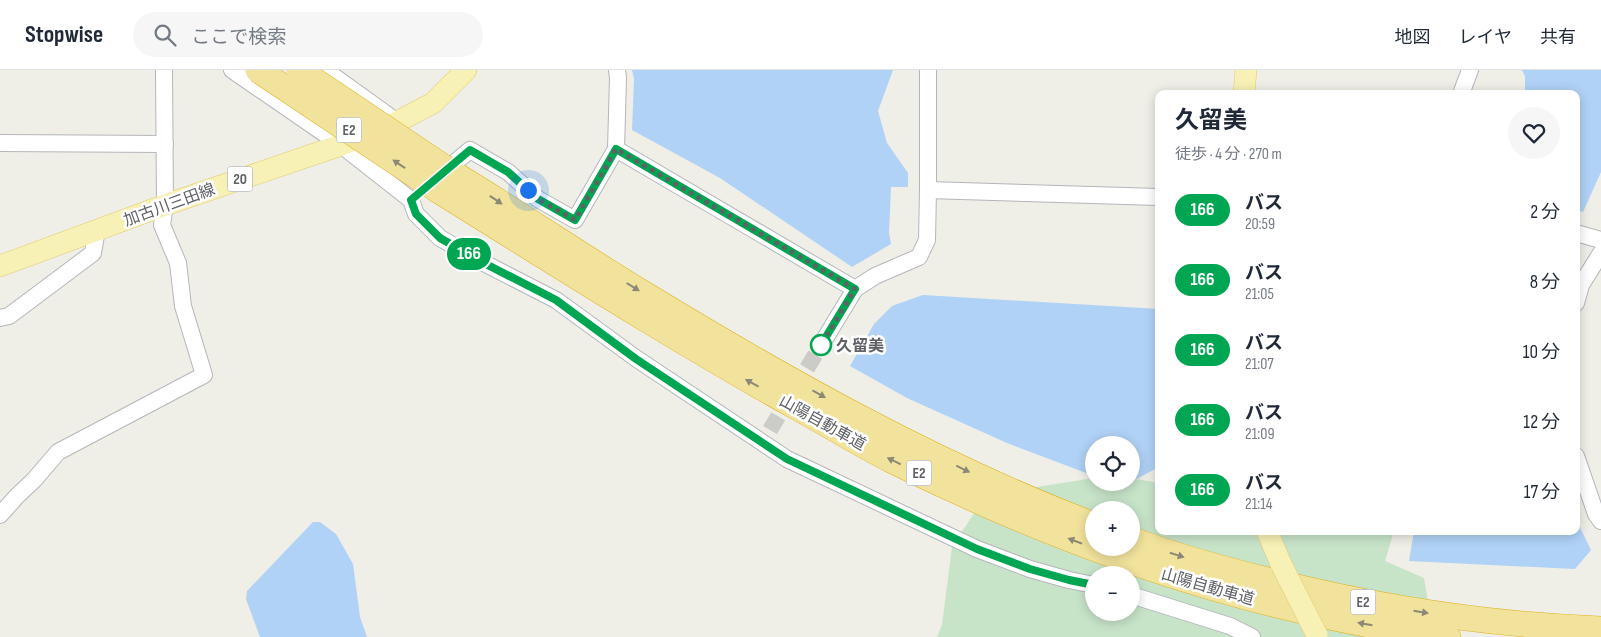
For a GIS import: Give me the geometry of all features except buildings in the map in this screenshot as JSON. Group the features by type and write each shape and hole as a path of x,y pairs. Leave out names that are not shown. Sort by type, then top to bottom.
{"highway":[{"name":"山陽自動車道","path":"299,70 447,182 637,315 746,380 889,459 1041,529 1128,562 1213,589 1329,618 1448,637"},
{"name":"山陽自動車道","path":"260,80 447,182 773,369 894,436 971,473 1047,507 1085,522"},
{"name":"山陽自動車道","path":"1140,542 1218,568 1328,595 1430,614 1496,622 1601,629"}],"main road":[{"name":"加古川三田線","path":"0,266 165,205 341,145 397,122 434,103 466,70"},
{"path":"1244,90 1246,70"},
{"path":"1269,535 1281,564 1318,636"}],"street":[{"path":"0,515 58,452 204,375 184,306 178,263 162,224 165,205 164,70"},
{"path":"232,70 260,80 411,200 416,214 440,238 556,300 636,359 766,437 787,459 977,549 1030,569 1085,583"},
{"path":"260,80 274,70"},
{"path":"325,70 397,122"},
{"path":"411,200 470,150 508,172 538,199 575,220 616,149 617,70"},
{"path":"821,345 855,289 875,276 919,256 926,240 928,70"},
{"path":"1462,90 1470,70"},
{"path":"0,142 164,144"},
{"path":"616,149 855,289"},
{"path":"928,190 1155,197"},
{"path":"0,318 9,316 93,253 97,230"},
{"path":"1580,234 1601,240"},
{"path":"1580,289 1601,253"},
{"path":"1580,468 1596,514 1601,522"},
{"path":"1140,598 1230,626 1252,637"}],"green space":[{"path":"1085,479 1085,491 1140,491 1140,480 1155,482 1155,535 1393,535 1385,561 1424,578 1434,637 937,637 942,625 952,547 986,495"}],"water":[{"path":"632,70 893,70 878,111 887,143 908,173 908,187 891,187 889,233 891,244 852,267 720,178 632,130 634,79"},
{"path":"1522,70 1601,70 1601,172 1583,212 1580,211 1580,90 1525,90 1525,76"},
{"path":"923,295 1155,309 1155,469 1140,477 1140,436 1085,436 1085,473 1007,443 907,398 850,366 874,324 892,306"},
{"path":"313,522 320,522 336,534 353,564 360,617 367,637 260,637 246,599 247,591"},
{"path":"1580,527 1591,550 1575,569 1409,561 1413,535 1580,535"}],"tunnel":[{"path":"770,430 821,345"}],"bus line":[{"name":"166","path":"821,345 855,289 616,149 575,220 538,199 508,172 470,150 411,200 416,214 440,238 556,300 636,359 787,459 977,549 1030,569 1085,583"}],"place":[{"name":"久留美","path":"821,345"}],"route":[{"path":"528,190 538,199 575,220 616,149 855,289 821,345"}]}
